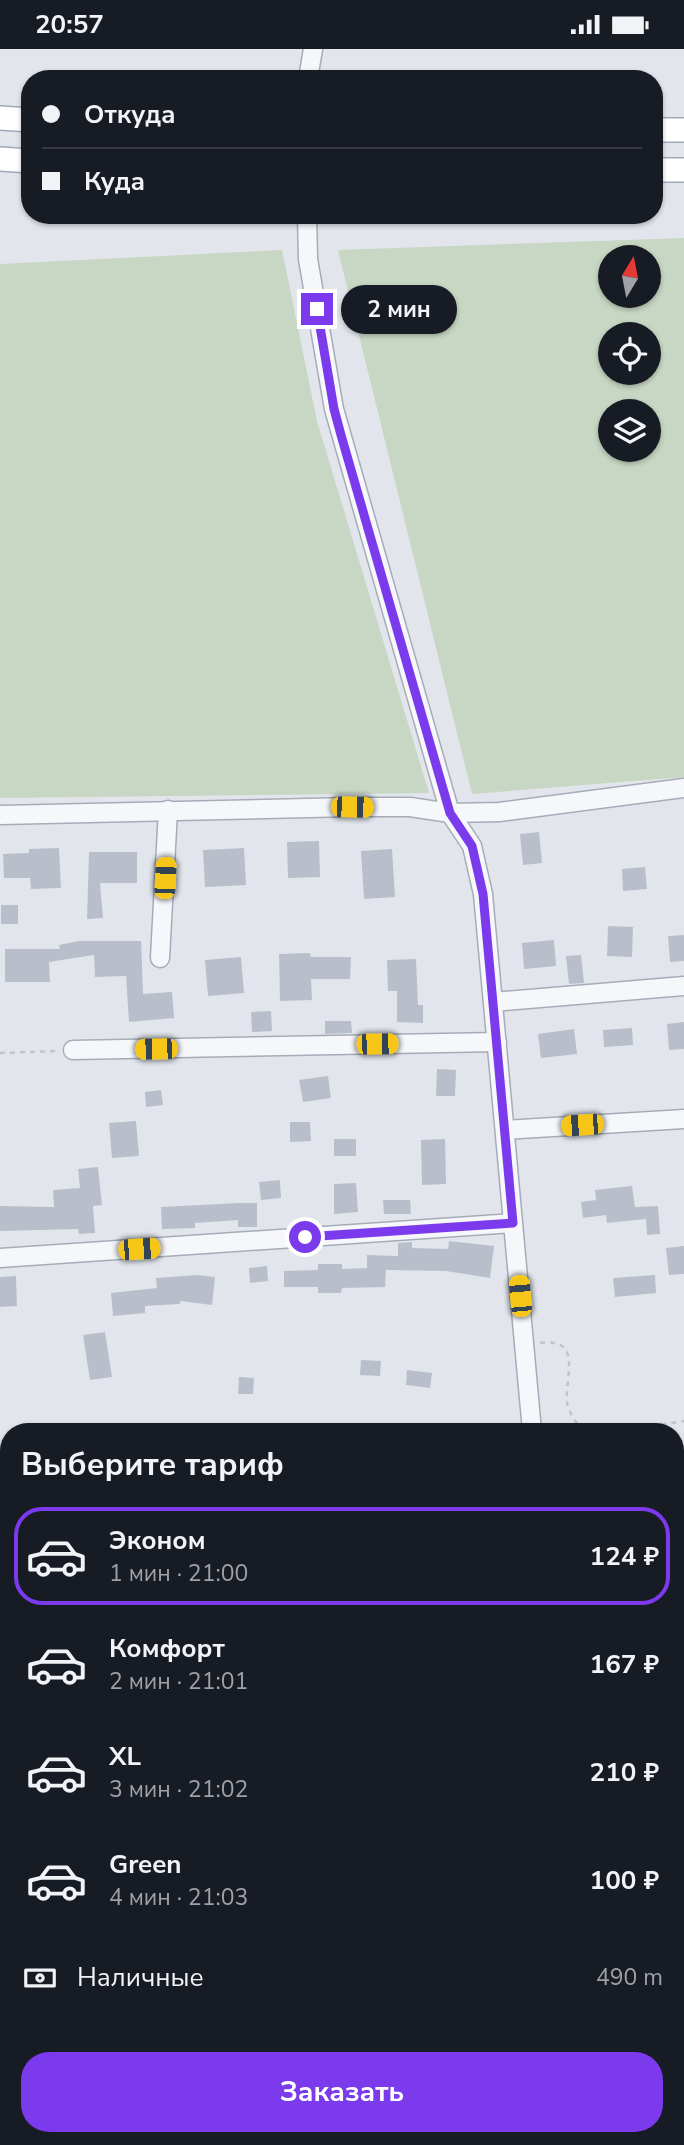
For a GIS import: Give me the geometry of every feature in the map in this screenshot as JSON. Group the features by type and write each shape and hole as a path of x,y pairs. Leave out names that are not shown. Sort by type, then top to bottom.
{"main road":[{"path":"0,117 21,119"},
{"path":"663,129 684,130"},
{"path":"0,159 21,160"},
{"path":"663,170 684,170"}],"street":[{"path":"310,70 313,49"},
{"path":"307,224 308,259 334,409 450,813 472,846 483,894 530,1423"},
{"path":"0,814 410,807 450,813 499,812 684,788"},
{"path":"160,958 168,810"},
{"path":"493,1002 684,986"},
{"path":"73,1050 497,1041"},
{"path":"505,1130 684,1119"},
{"path":"0,1258 513,1223"}],"path":[{"path":"0,1053 73,1050"},
{"path":"524,1345 550,1341 564,1347 570,1357 568,1406 578,1423"}],"green space":[{"path":"684,238 684,777 472,794 338,250"},
{"path":"282,250 317,421 429,793 0,798 0,264"}],"building":[{"path":"539,832 542,863 523,865 520,834"},
{"path":"319,841 320,877 288,878 287,842"},
{"path":"59,848 61,888 31,889 30,878 4,878 3,854 29,853 29,849"},
{"path":"244,848 246,885 205,887 203,850"},
{"path":"392,849 395,897 364,899 361,851"},
{"path":"89,852 137,852 137,883 100,883 103,918 87,919"},
{"path":"645,867 647,889 623,891 622,869"},
{"path":"1,905 18,905 18,924 1,924"},
{"path":"608,926 633,927 632,957 607,956"},
{"path":"684,935 684,961 670,962 668,936"},
{"path":"554,940 556,966 524,969 522,943"},
{"path":"79,941 141,941 143,994 172,992 174,1018 129,1022 126,976 95,977 94,955 49,962 50,982 5,982 5,949 60,949 59,945"},
{"path":"310,953 311,957 351,957 350,979 311,979 312,1000 280,1001 279,954"},
{"path":"581,955 584,983 569,984 566,956"},
{"path":"241,957 244,993 208,996 205,960"},
{"path":"416,959 418,1005 423,1005 423,1023 397,1022 397,991 388,991 387,960"},
{"path":"271,1011 272,1031 252,1032 251,1012"},
{"path":"325,1021 351,1021 352,1033 325,1034"},
{"path":"684,1022 684,1049 669,1050 667,1024"},
{"path":"632,1028 633,1045 604,1047 603,1030"},
{"path":"574,1029 577,1054 541,1058 538,1034"},
{"path":"437,1069 456,1070 455,1096 436,1096"},
{"path":"328,1076 331,1098 303,1102 299,1080"},
{"path":"161,1090 163,1105 146,1107 145,1092"},
{"path":"136,1121 139,1156 112,1158 109,1123"},
{"path":"290,1122 310,1122 311,1141 290,1142"},
{"path":"334,1139 356,1139 356,1156 334,1156"},
{"path":"445,1139 446,1184 422,1185 421,1140"},
{"path":"98,1167 102,1205 93,1206 95,1233 79,1234 78,1229 0,1231 0,1206 54,1207 53,1190 80,1188 78,1169"},
{"path":"280,1180 281,1198 261,1200 259,1182"},
{"path":"356,1183 358,1212 334,1214 334,1184"},
{"path":"632,1186 635,1207 658,1206 660,1234 647,1235 646,1219 607,1223 606,1215 583,1218 581,1202 596,1200 595,1190"},
{"path":"383,1200 410,1200 411,1214 384,1214"},
{"path":"257,1203 257,1227 238,1227 238,1220 195,1223 195,1228 162,1229 161,1207"},
{"path":"449,1241 494,1246 490,1278 446,1271 386,1270 385,1287 342,1288 341,1293 318,1293 318,1287 284,1287 284,1271 318,1270 318,1264 342,1264 342,1269 367,1268 367,1255 398,1256 398,1243 412,1242 412,1248 448,1249"},
{"path":"684,1246 684,1274 669,1275 666,1248"},
{"path":"267,1266 268,1281 250,1283 249,1268"},
{"path":"198,1275 215,1277 212,1305 180,1301 180,1304 145,1306 145,1313 113,1316 111,1293 157,1288 156,1278"},
{"path":"655,1275 656,1293 615,1297 613,1278"},
{"path":"16,1276 17,1306 0,1307 0,1277"},
{"path":"105,1332 112,1377 90,1380 83,1335"},
{"path":"361,1360 381,1361 380,1376 360,1375"},
{"path":"407,1370 432,1373 430,1388 406,1385"},
{"path":"239,1377 254,1378 253,1394 238,1394"}],"route":[{"path":"305,1237 513,1223 483,894 472,846 450,813 341,435 317,309"}]}
